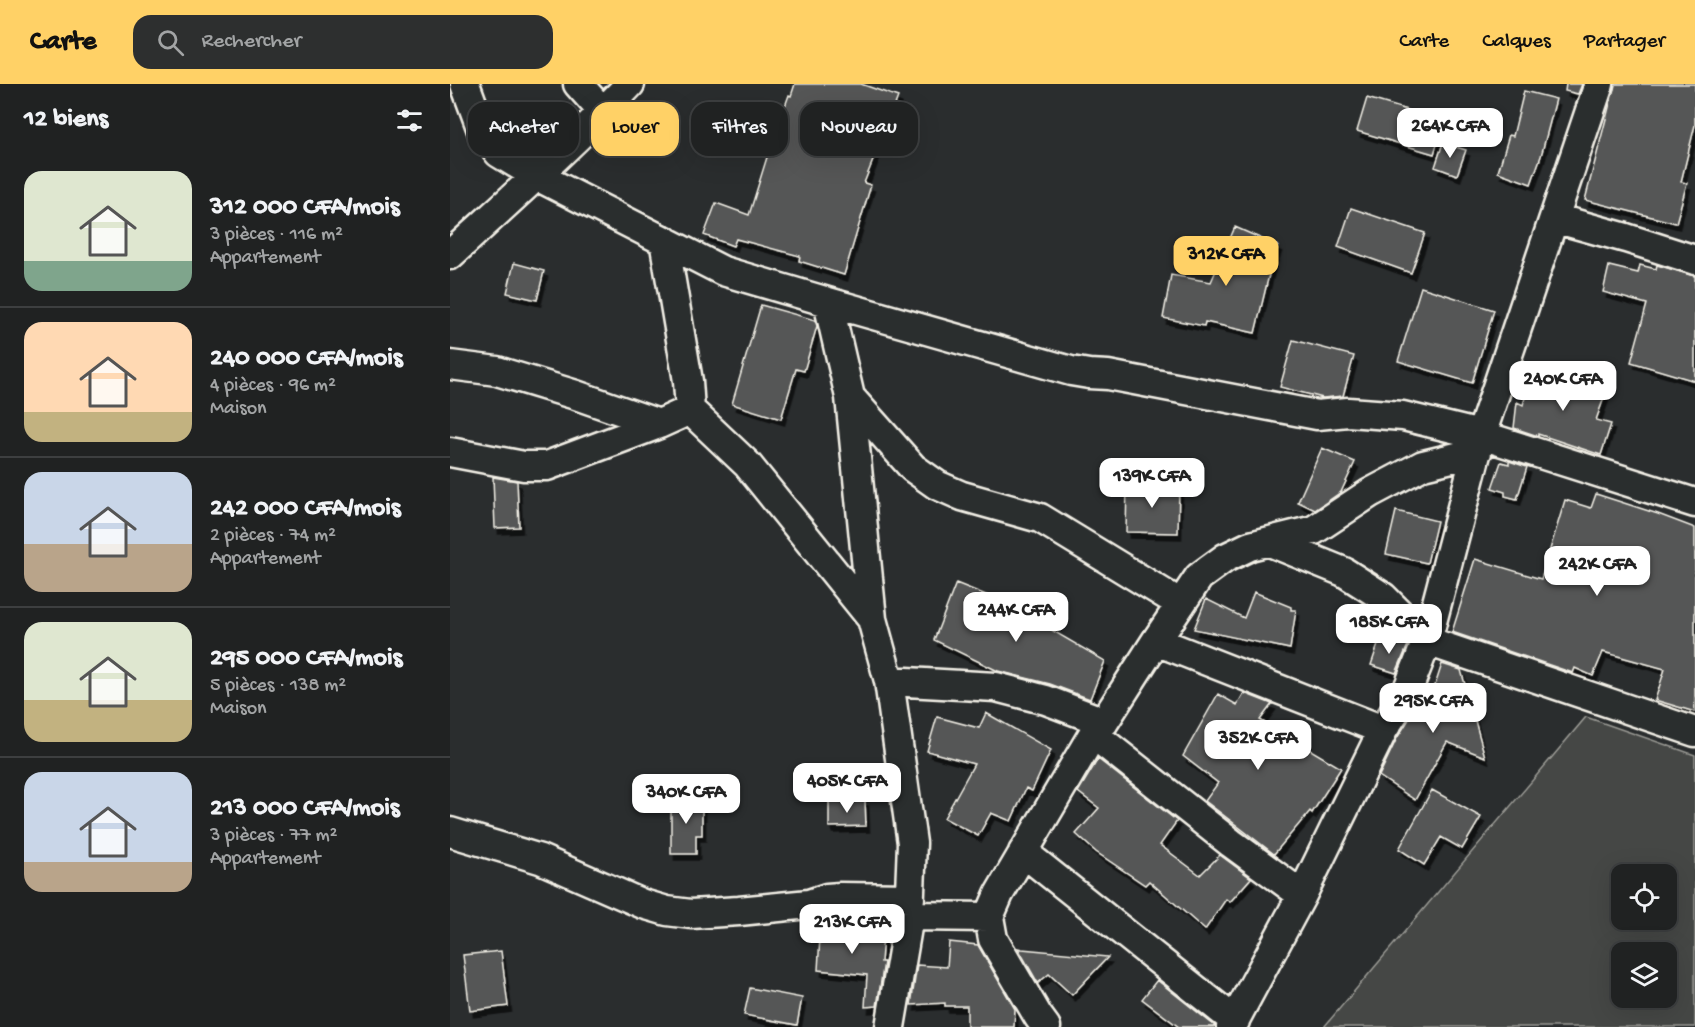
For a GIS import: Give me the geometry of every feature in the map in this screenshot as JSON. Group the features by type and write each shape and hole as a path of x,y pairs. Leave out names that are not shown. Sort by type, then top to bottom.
{"street":[{"path":"465,84 483,133 499,153 537,176 723,270 1071,371 1108,375 1317,415 1348,412 1403,417 1479,443 1695,503"},
{"path":"578,84 594,102"},
{"path":"613,102 630,84"},
{"path":"1023,852 1233,1024 1302,895 1383,730 1406,694 1427,641 1479,443 1599,84"},
{"path":"450,255 591,124"},
{"path":"1554,218 1695,260"},
{"path":"664,240 690,410 747,464 872,619"},
{"path":"828,302 850,397 872,619 889,681 912,843 909,907 890,1027"},
{"path":"450,365 497,371 659,424"},
{"path":"850,397 914,468 937,485 962,496 1040,518 1181,604"},
{"path":"450,452 524,466 547,466 690,410"},
{"path":"1047,1027 1038,1016 993,939 989,917 1023,852 1098,728 1199,577 1226,558 1250,546 1314,530 1370,493 1423,465 1479,443"},
{"path":"1270,542 1344,572 1383,597 1427,641 1695,732"},
{"path":"1156,641 1383,730"},
{"path":"889,681 996,687 1046,700 1098,728 1231,843 1302,895"},
{"path":"450,832 540,859 643,904 667,911 691,914 739,911 809,904 827,898 840,897 989,917"}],"shaded area":[{"path":"1586,717 1695,755 1695,1027 1324,1027"}],"building":[{"path":"795,84 861,84 898,97 896,102 800,102 800,156 875,156 864,183 871,185 844,275 799,261 800,256 736,239 733,246 704,235 716,203 749,215 767,156 788,156 787,102 789,95 791,96"},
{"path":"1566,84 1582,84 1578,94 1565,91"},
{"path":"1615,84 1695,84 1695,125 1681,182 1687,183 1676,223 1585,200"},
{"path":"1524,91 1556,99 1531,184 1498,172 1509,135 1513,136"},
{"path":"1367,98 1444,121 1434,154 1357,131"},
{"path":"1443,143 1466,150 1457,175 1435,167"},
{"path":"1351,208 1425,233 1411,273 1338,247"},
{"path":"1235,227 1278,246 1255,333 1205,322 1204,326 1163,318 1171,275 1211,282"},
{"path":"514,263 544,271 537,300 507,293"},
{"path":"1640,265 1656,269 1657,265 1695,276 1695,381 1631,362 1647,304 1603,292 1609,266 1638,273"},
{"path":"1421,287 1494,310 1472,383 1398,361"},
{"path":"761,305 815,320 817,326 804,371 796,369 781,419 732,404"},
{"path":"1293,340 1354,356 1343,396 1323,398 1280,387"},
{"path":"1533,368 1606,392 1596,420 1611,424 1601,455 1514,428 1517,402 1523,405"},
{"path":"1322,448 1355,462 1341,492 1315,510 1298,502"},
{"path":"1509,461 1527,467 1517,499 1505,496 1505,492 1492,488 1501,462 1509,464"},
{"path":"493,477 517,481 519,527 495,528"},
{"path":"1127,485 1179,486 1178,533 1126,532"},
{"path":"1596,494 1695,528 1695,712 1655,700 1665,669 1603,652 1593,676 1575,668 1573,673 1452,632 1475,559 1541,579 1565,500 1591,508"},
{"path":"1396,511 1437,521 1427,563 1386,554"},
{"path":"956,583 1051,621 1048,628 1105,661 1090,699 1050,684 998,671 934,640"},
{"path":"1254,592 1291,607 1291,610 1296,610 1290,649 1194,629 1206,599 1244,618"},
{"path":"1381,636 1408,645 1396,673 1371,665"},
{"path":"1442,664 1461,670 1485,757 1447,742 1415,800 1379,776 1397,738 1420,702 1429,704"},
{"path":"1244,693 1272,704 1260,720 1341,768 1312,813 1310,811 1274,854 1205,801 1218,783 1183,756 1218,694 1237,705"},
{"path":"986,713 1051,750 1032,791 1026,788 1011,821 991,813 978,836 944,818 974,764 927,751 937,717 979,728"},
{"path":"1098,759 1177,821 1160,845 1200,875 1220,855 1251,878 1230,902 1226,899 1205,930 1149,881 1145,885 1096,852 1076,834 1099,808 1078,792"},
{"path":"1432,790 1481,817 1462,849 1441,837 1424,865 1399,849"},
{"path":"671,798 702,799 702,835 696,835 696,854 671,854"},
{"path":"865,800 866,826 829,827 829,801"},
{"path":"850,914 850,936 883,936 881,962 884,962 877,1006 865,1007 867,975 818,970 820,937 826,937 827,916"},
{"path":"949,942 978,945 1015,1009 1014,1027 967,1027 967,1006 945,1006 945,1003 911,1005 917,965 947,967"},
{"path":"1018,948 1108,957 1072,995 1049,974 1038,983"},
{"path":"501,951 508,1006 470,1011 463,955"},
{"path":"1157,980 1215,1027 1179,1027 1142,999"},
{"path":"750,988 802,998 797,1025 744,1015"}]}
